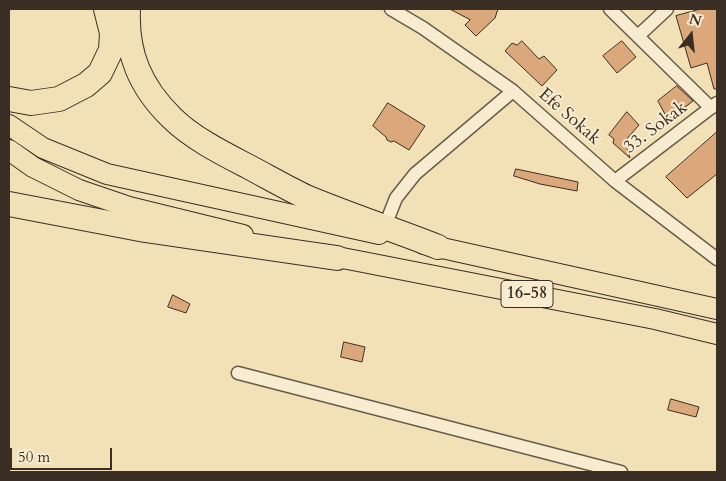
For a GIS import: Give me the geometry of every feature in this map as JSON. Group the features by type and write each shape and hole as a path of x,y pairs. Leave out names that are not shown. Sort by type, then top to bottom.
{"highway":[{"path":"9,99 31,103 59,99 86,85 100,73 111,50 112,42 112,33 106,9"},
{"path":"128,9 127,25 130,51 139,74 151,93 172,119 213,149 306,196 384,230 438,247"},
{"path":"9,204 145,230 337,258"}],"main road":[{"path":"9,125 43,148 107,174 384,230"},
{"path":"9,150 34,167 79,190 129,207 337,258"},
{"name":"16-58","path":"438,247 717,309"},
{"name":"16-58","path":"337,258 403,269 717,334"}],"street":[{"name":"Efe Sokak","path":"391,9 423,28 513,91 615,181 717,259"},
{"path":"610,9 714,106"},
{"path":"638,36 668,9"},
{"path":"384,230 396,198 415,174 513,91"},
{"name":"33. Sokak","path":"615,181 714,106"},
{"path":"238,373 621,472"}],"building":[{"path":"450,9 498,9 495,18 476,36 465,25 470,20"},
{"path":"701,9 717,9 717,89 714,89 707,63 691,68 676,16"},
{"path":"522,41 539,59 544,56 557,70 542,86 505,51 512,43 517,45"},
{"path":"622,41 636,57 617,73 603,56"},
{"path":"677,86 693,101 668,120 658,101"},
{"path":"388,103 425,126 409,150 394,141 387,140 373,126"},
{"path":"627,112 639,125 625,141 630,158 613,143 614,139 609,135"},
{"path":"717,132 717,174 687,198 666,177"},
{"path":"516,169 578,182 577,191 540,184 514,176"},
{"path":"173,295 190,304 186,313 168,307"},
{"path":"344,342 365,347 362,362 341,357"},
{"path":"671,399 699,407 696,417 668,410"}]}
